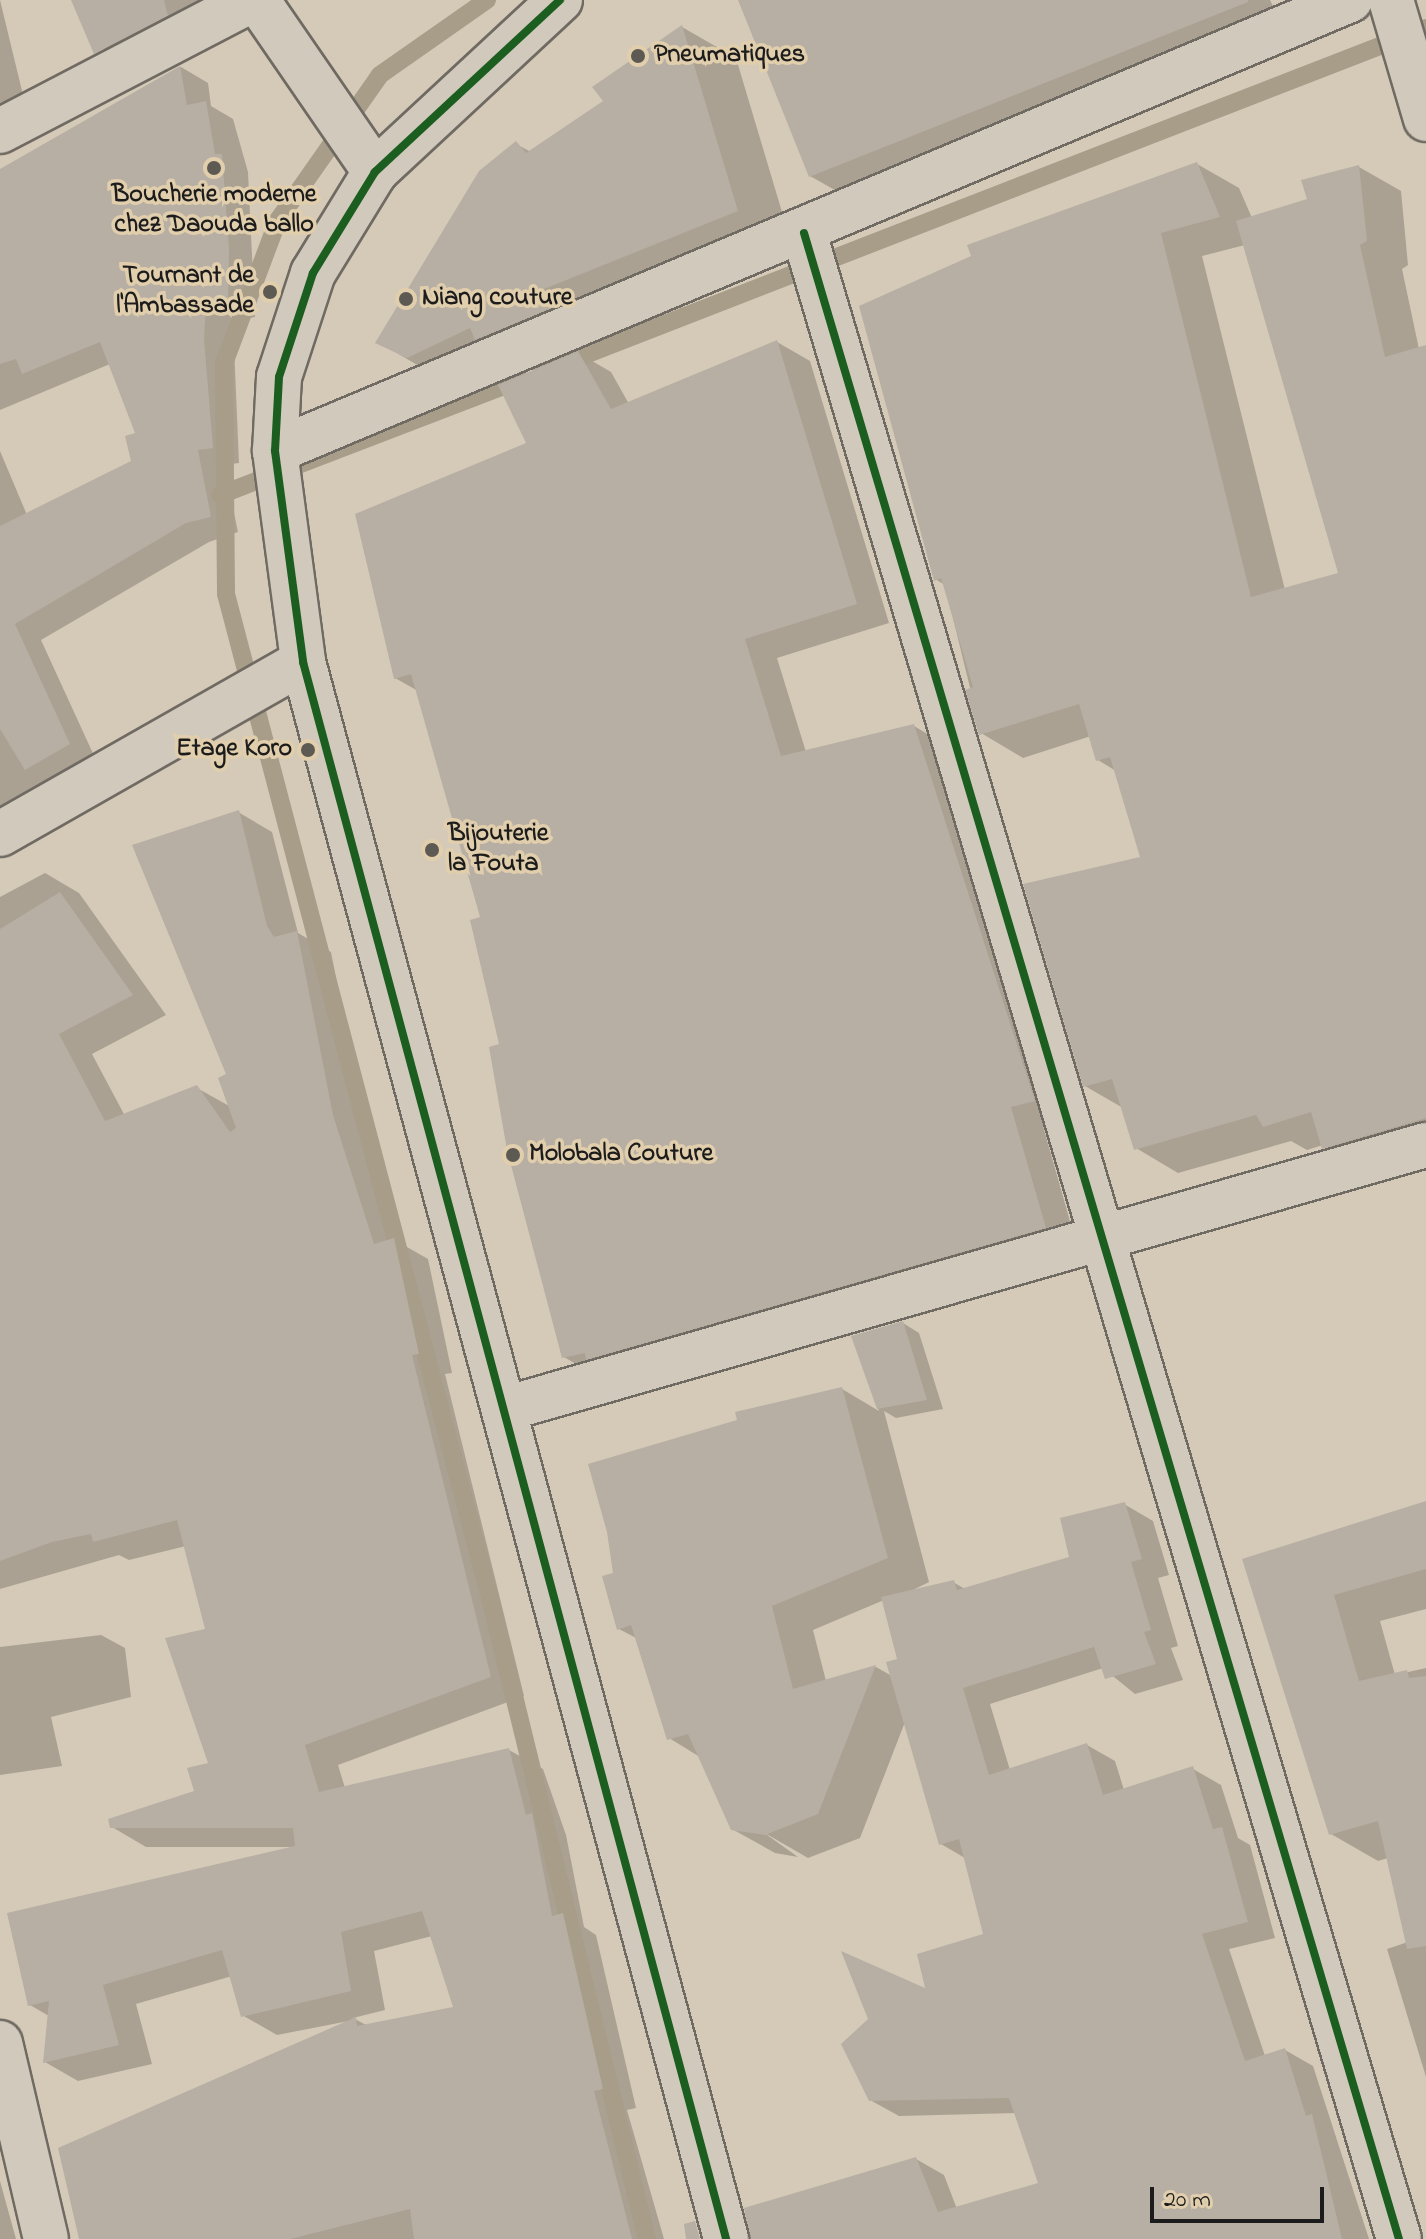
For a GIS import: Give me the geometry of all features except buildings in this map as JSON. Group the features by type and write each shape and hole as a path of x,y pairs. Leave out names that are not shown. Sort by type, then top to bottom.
{"street":[{"path":"0,131 254,0 375,172"},
{"path":"560,0 375,172 313,273 279,377 275,451 303,662 508,1408 726,2239"},
{"path":"275,451 804,233 1350,0"},
{"path":"1391,0 1426,119"},
{"path":"804,233 1399,2239"},
{"path":"0,834 303,662"},
{"path":"508,1408 1426,1145"},
{"path":"0,2043 46,2239"}],"waterway":[{"path":"487,0 380,75 278,220 224,364 226,594 491,1602 647,2239"},
{"path":"559,365 1426,28"},
{"path":"220,495 520,380"}],"cycle path":[{"path":"560,0 375,172 313,273 279,377 275,451 303,662 726,2239"},
{"path":"804,233 1399,2239"}],"place":[{"name":"Pneumatiques","path":"638,56"},
{"name":"Boucherie moderne chez Daouda ballo","path":"214,168"},
{"name":"Tournant de l'Ambassade","path":"270,292"},
{"name":"Niang couture","path":"406,299"},
{"name":"Etage Koro","path":"308,750"},
{"name":"Bijouterie la Fouta","path":"432,850"},
{"name":"Molobala Couture","path":"513,1155"}]}
